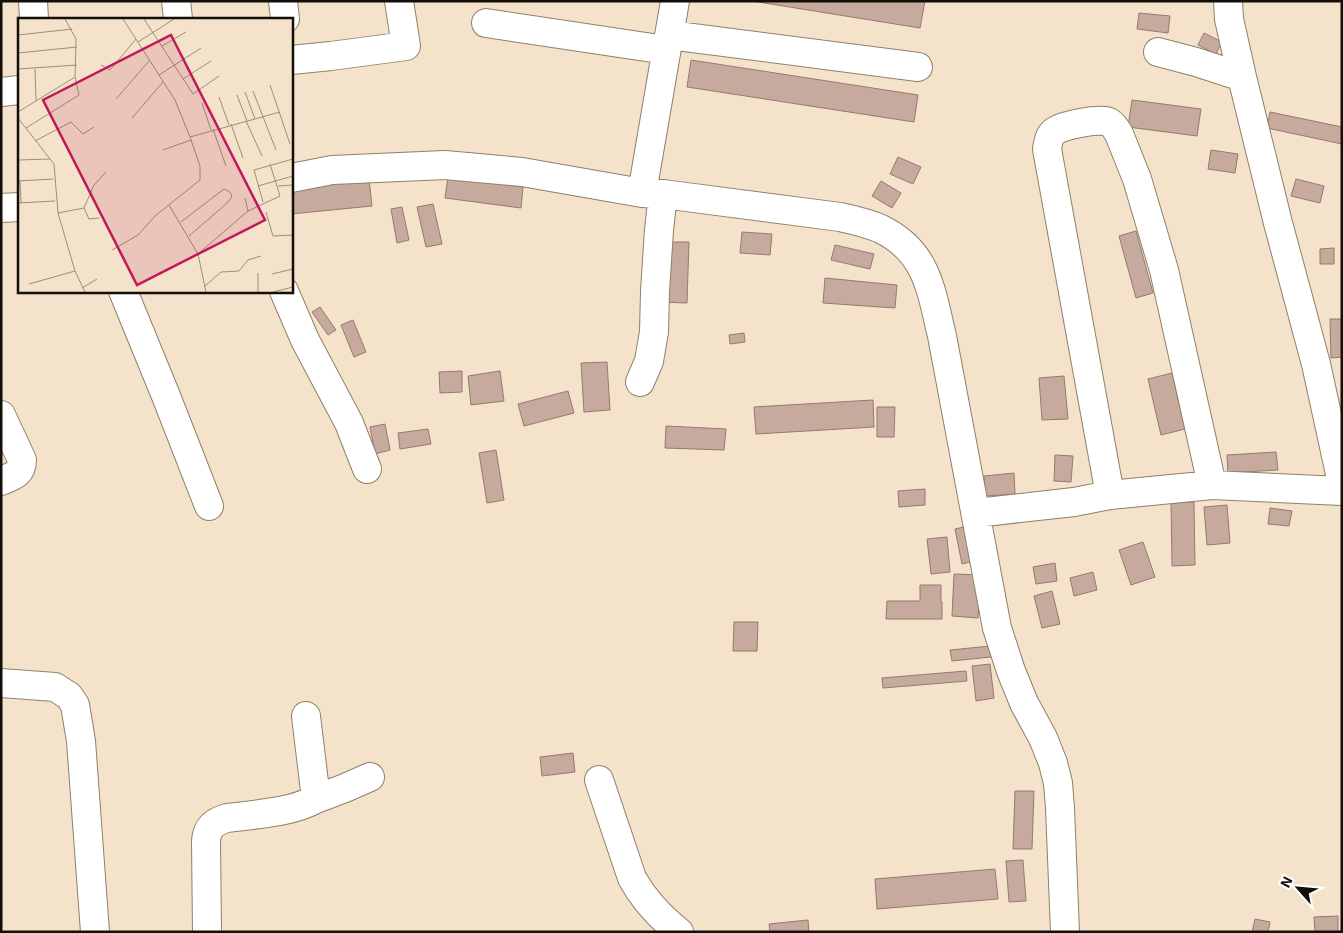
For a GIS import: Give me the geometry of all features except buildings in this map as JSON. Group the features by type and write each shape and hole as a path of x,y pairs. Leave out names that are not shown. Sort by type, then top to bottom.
{"street":[{"path":"33,1 34,18"},
{"path":"176,1 178,18"},
{"path":"283,1 285,18"},
{"path":"292,60 406,46 399,1"},
{"path":"640,382 649,361 654,332 656,282 652,193 668,42 675,1"},
{"path":"1228,1 1229,19 1242,77 1278,223 1316,364 1342,482"},
{"path":"486,23 918,67"},
{"path":"1158,52 1242,77"},
{"path":"1,92 18,90"},
{"path":"1110,495 1047,149 1049,138 1055,131 1081,122 1106,121 1115,127 1137,178 1164,270 1212,485"},
{"path":"292,178 332,170 445,165 522,172 652,193 840,217 881,229 910,249 919,260 931,290 942,336 997,628 1011,671 1053,763 1058,783 1064,932"},
{"path":"1,208 18,206"},
{"path":"123,292 208,506"},
{"path":"284,292 305,340 350,424 367,469"},
{"path":"1,416 22,460 22,467 20,471 1,481"},
{"path":"976,513 1074,502 1110,495 1212,485 1342,491"},
{"path":"1,682 55,686 69,696 75,705 81,741 95,932"},
{"path":"306,716 316,799"},
{"path":"207,932 206,841 210,827 219,820 227,818 286,810 307,804 370,777"},
{"path":"599,780 632,878 638,890 657,913 679,932"}]}
